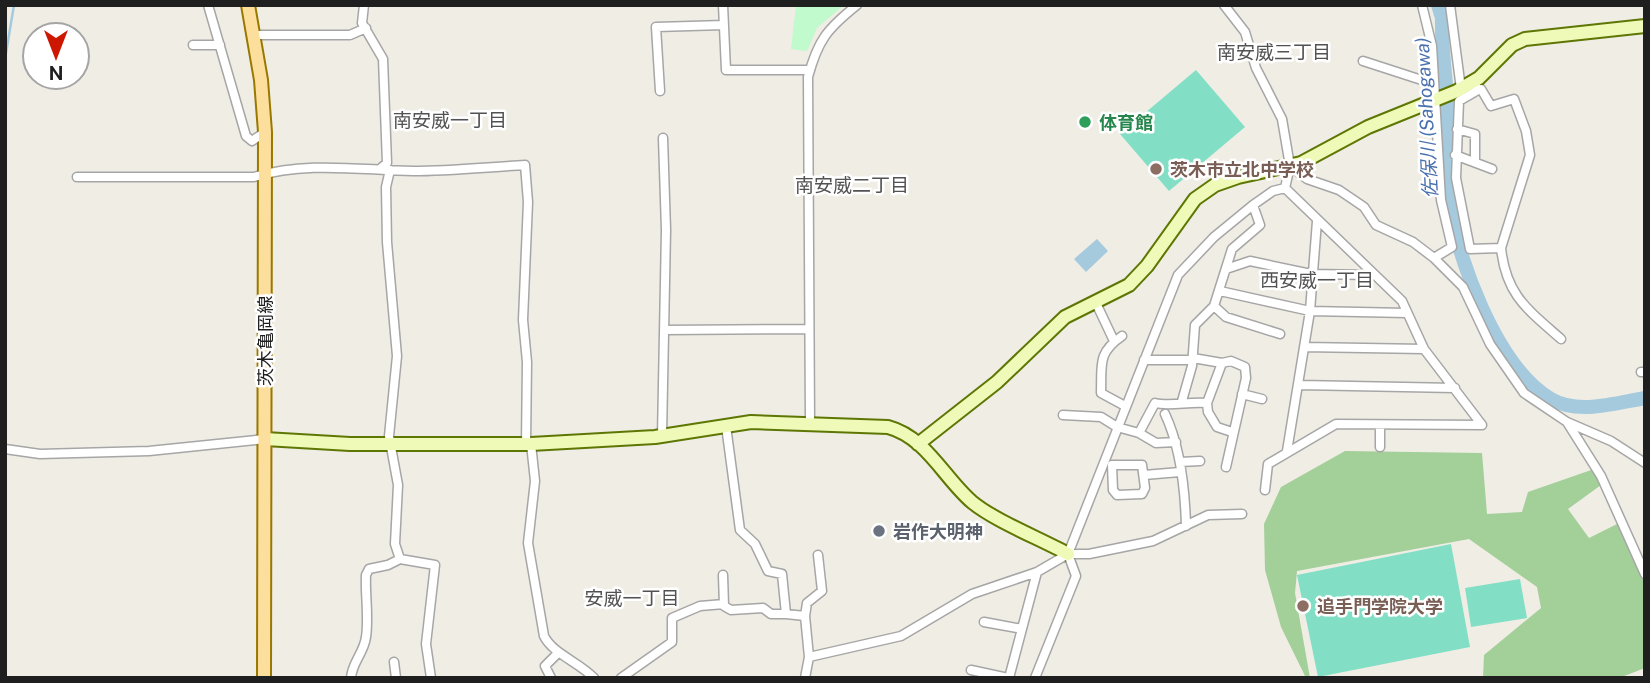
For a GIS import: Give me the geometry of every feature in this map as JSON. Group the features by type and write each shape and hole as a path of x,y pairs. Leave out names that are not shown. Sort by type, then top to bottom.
{"main road":[{"name":"茨木亀岡線","path":"248,5 265,132 266,173 264,678"}],"street":[{"path":"208,5 246,136 252,141 265,132"},
{"path":"364,5 361,19 383,59 387,242 397,356 389,436 398,485 395,544 400,559"},
{"path":"723,5 726,70 809,70"},
{"path":"810,422 809,70 816,49 827,31 857,5"},
{"path":"1240,5 1226,8 1245,32 1256,68 1282,119 1290,166 1285,188"},
{"path":"1422,5 1432,46 1441,200 1452,247 1434,258"},
{"path":"1450,5 1459,90"},
{"path":"660,91 656,27 724,25"},
{"path":"1501,248 1470,249 1457,195 1455,155 1459,101 1512,45 1525,40 1645,26"},
{"path":"253,35 350,35 366,29"},
{"path":"193,44 220,45"},
{"path":"1363,61 1434,84"},
{"path":"918,444 997,382 1065,317 1129,285 1147,266 1195,199 1215,185 1238,177 1290,166 1434,98 1476,85"},
{"path":"1476,85 1491,106 1514,99 1518,104 1530,147 1529,164 1503,236 1501,248 1504,270 1519,303 1561,339"},
{"path":"1457,129 1475,134 1475,162"},
{"path":"662,436 660,405 665,330 666,230 663,138"},
{"path":"1455,155 1492,169"},
{"path":"77,177 254,177 324,166 386,169 525,164 528,202 523,320 527,362 528,444 535,481 528,543 530,562 544,636 558,653 573,659 594,678"},
{"path":"1290,166 1307,179 1339,190 1364,207 1376,225 1413,242 1434,258 1463,287 1490,344 1518,387 1532,400 1565,418 1601,476 1645,574"},
{"path":"809,657 901,636 972,594 1037,572 1068,554 1178,275 1214,237 1253,205 1273,191 1285,188"},
{"path":"1265,490 1268,464 1336,424 1482,425 1424,349 1402,301 1372,275 1285,188"},
{"path":"1182,401 1193,359 1195,325 1214,306 1232,249 1260,225 1253,205"},
{"path":"1287,451 1300,385 1310,311 1317,221"},
{"path":"1226,269 1250,261 1311,274 1372,275"},
{"path":"1220,291 1310,311 1408,313"},
{"path":"1096,303 1118,338 1105,347 1101,393 1125,406"},
{"path":"1214,306 1226,317 1280,334"},
{"path":"665,330 809,329"},
{"path":"1304,347 1424,349"},
{"path":"1144,360 1193,359 1222,363 1231,361 1245,367 1226,467"},
{"path":"1222,363 1207,402 1217,427 1232,432"},
{"path":"1300,385 1455,387"},
{"path":"1242,394 1262,399"},
{"path":"1139,433 1156,403 1166,406 1182,401 1207,402"},
{"path":"1165,414 1176,442 1180,462 1186,526"},
{"path":"1063,415 1101,417 1117,427 1139,433 1156,443 1176,442"},
{"path":"5,449 40,454 149,451 265,439 392,444 528,444 662,436 751,422 810,422 901,430 918,444 973,503 1068,554 1089,554 1140,544 1209,515 1242,514"},
{"path":"1567,422 1611,442 1645,463"},
{"path":"1380,447 1381,425"},
{"path":"726,426 740,530 755,544 768,571 782,574 786,614"},
{"path":"1180,462 1200,461"},
{"path":"1112,464 1142,465 1144,475 1145,488 1142,494 1117,495 1113,490 1112,464"},
{"path":"1144,475 1180,472"},
{"path":"1035,678 1076,576 1068,554"},
{"path":"805,678 809,657 807,603 822,591 818,555"},
{"path":"351,678 352,667 363,653 367,636 366,575 369,569 400,559 435,565 426,644 431,678"},
{"path":"971,670 1009,678 1037,572"},
{"path":"723,575 724,604"},
{"path":"621,678 672,642 672,618 700,606 724,604 731,610 763,608 771,614 806,616"},
{"path":"984,622 1022,629"},
{"path":"551,678 545,666 558,653"},
{"path":"394,662 396,678"}],"green space":[{"path":"796,5 844,5 817,28 807,51 791,49"},
{"path":"1196,70 1245,127 1169,191 1120,134"},
{"path":"1345,451 1482,453 1487,514 1522,512 1528,492 1594,469 1601,485 1568,509 1589,538 1619,523 1645,584 1645,668 1619,678 1483,678 1484,655 1541,608 1537,587 1469,539 1297,571 1295,593 1310,678 1306,678 1281,627 1265,570 1264,524 1281,487"},
{"path":"1451,544 1470,647 1318,677 1297,575"},
{"path":"1520,579 1527,618 1471,627 1465,588"}],"water":[{"path":"1097,239 1108,251 1086,272 1074,259"}],"waterway":[{"path":"5,59 14,5"},
{"name":"佐保川 (Sahogawa)","path":"1438,5 1442,18 1448,114 1447,194 1459,247 1481,307 1512,361 1531,383 1551,399 1562,404 1585,407 1645,398"}],"place":[{"name":"体育館","path":"1085,122"},
{"name":"茨木市立北中学校","path":"1156,169"},
{"name":"岩作大明神","path":"879,531"},
{"name":"追手門学院大学","path":"1303,606"}],"district":[{"name":"南安威三丁目","path":"1274,52"},
{"name":"南安威一丁目","path":"450,120"},
{"name":"南安威二丁目","path":"852,185"},
{"name":"西安威一丁目","path":"1317,280"},
{"name":"安威一丁目","path":"632,598"}]}
